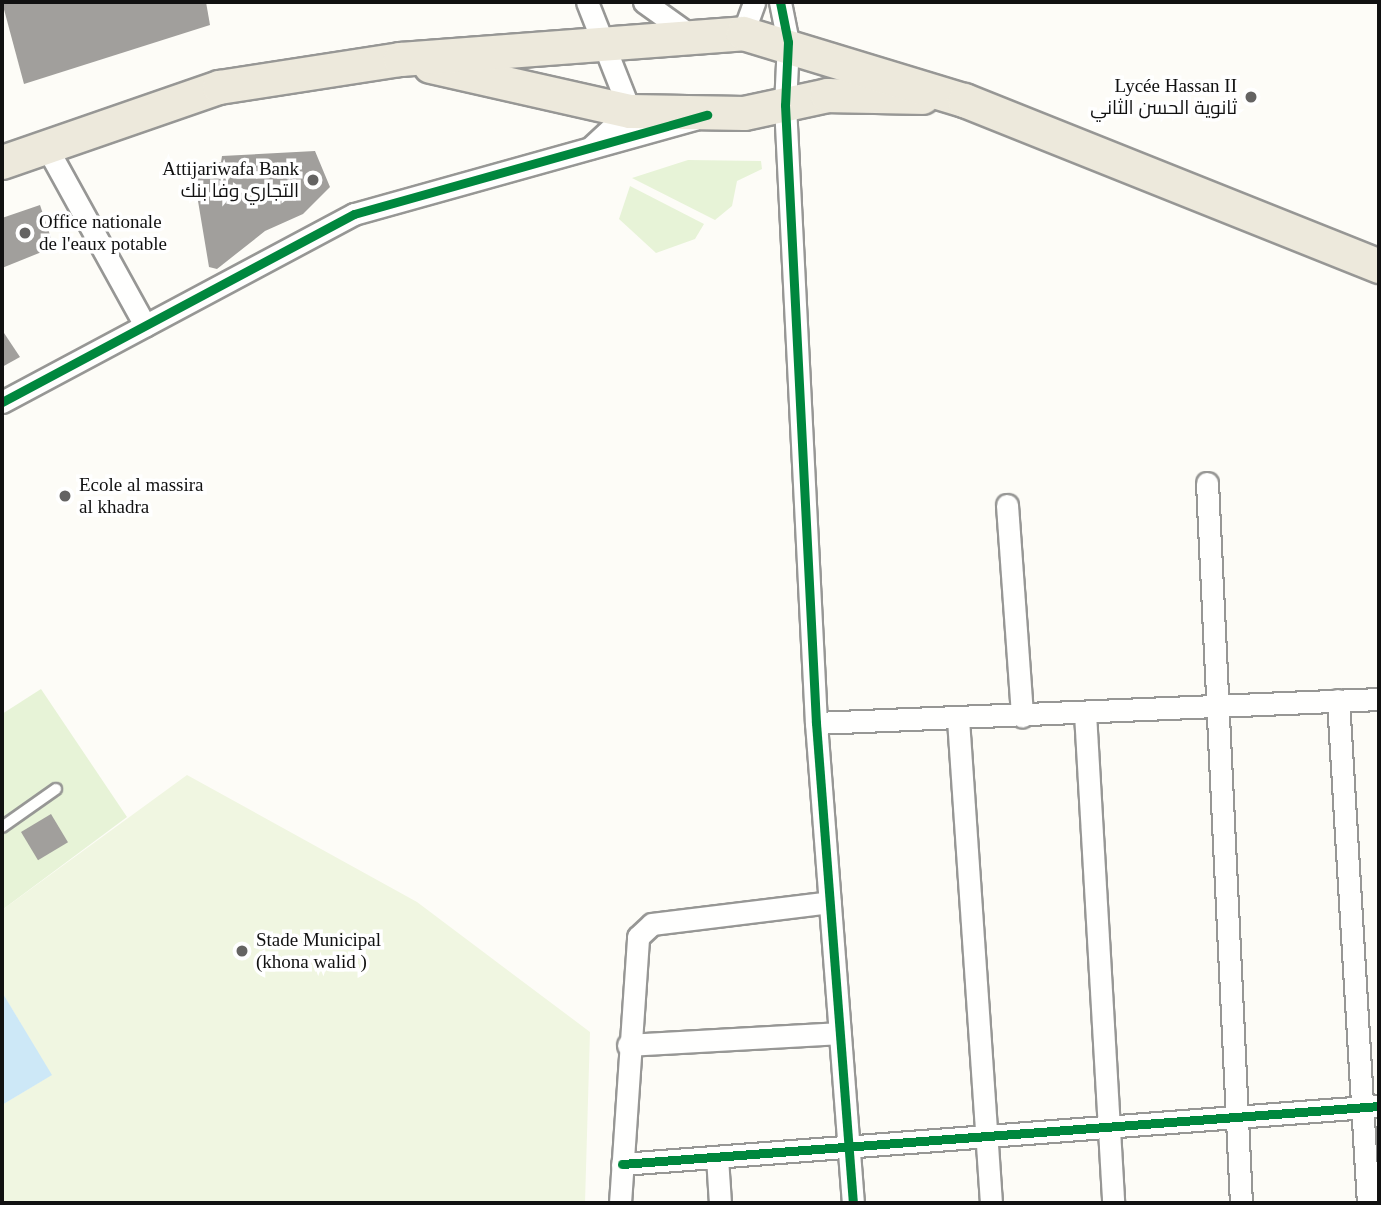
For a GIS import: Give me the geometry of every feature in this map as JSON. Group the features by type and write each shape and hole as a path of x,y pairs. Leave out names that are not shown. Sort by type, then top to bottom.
{"main road":[{"path":"2,162 219,87 400,59 686,33 743,33 788,42 964,100 1379,266"},
{"path":"400,59 630,111 707,115 785,105 827,95 964,100"}],"street":[{"path":"587,2 605,41 630,111 588,150"},
{"path":"644,2 686,33"},
{"path":"743,33 754,2"},
{"path":"780,2 788,42 785,105 816,723 853,1203"},
{"path":"2,402 354,214 707,115"},
{"path":"46,146 145,325"},
{"path":"1207,482 1241,1203"},
{"path":"1007,505 1022,716"},
{"path":"816,723 1379,699"},
{"path":"1338,701 1371,1107 1368,1203"},
{"path":"1085,713 1113,1203"},
{"path":"958,719 991,1203"},
{"path":"620,1203 633,961 638,937 652,924 830,902"},
{"path":"628,1045 840,1033"},
{"path":"622,1164 1371,1107"},
{"path":"717,1157 720,1203"}],"lane":[{"path":"2,827 56,789"}],"green space":[{"path":"688,160 761,161 762,169 737,181 732,206 715,220 632,178"},
{"path":"630,186 704,224 695,239 656,253 619,219"},
{"path":"41,689 127,817 2,910 2,714"},
{"name":"Stade Municipal (khona walid )","path":"187,775 417,902 590,1032 585,1203 2,1203 2,1105 51,1075 2,992 2,910"}],"water":[{"path":"2,992 52,1075 2,1105"}],"building":[{"path":"2,2 206,2 210,25 24,84"},
{"path":"315,151 330,187 303,214 265,231 217,269 209,267 192,165 221,162 222,156"},
{"name":"Office nationale de l'eaux potable","path":"40,205 54,247 2,268 2,218"},
{"path":"2,330 20,357 2,367"},
{"path":"51,814 68,842 38,860 21,832"}],"cycle path":[{"path":"780,2 788,42 785,105 816,723 853,1203"},
{"path":"2,402 354,214 707,115"},
{"path":"622,1164 1379,1106"}],"place":[{"name":"Lycée Hassan II ثانوية الحسن الثاني","path":"1251,97"},
{"name":"Attijariwafa Bank التجاري وفا بنك","path":"313,180"},
{"name":"Office nationale de l'eaux potable","path":"25,233"},
{"name":"Ecole al massira al khadra","path":"65,496"},
{"name":"Stade Municipal (khona walid )","path":"242,951"}]}
